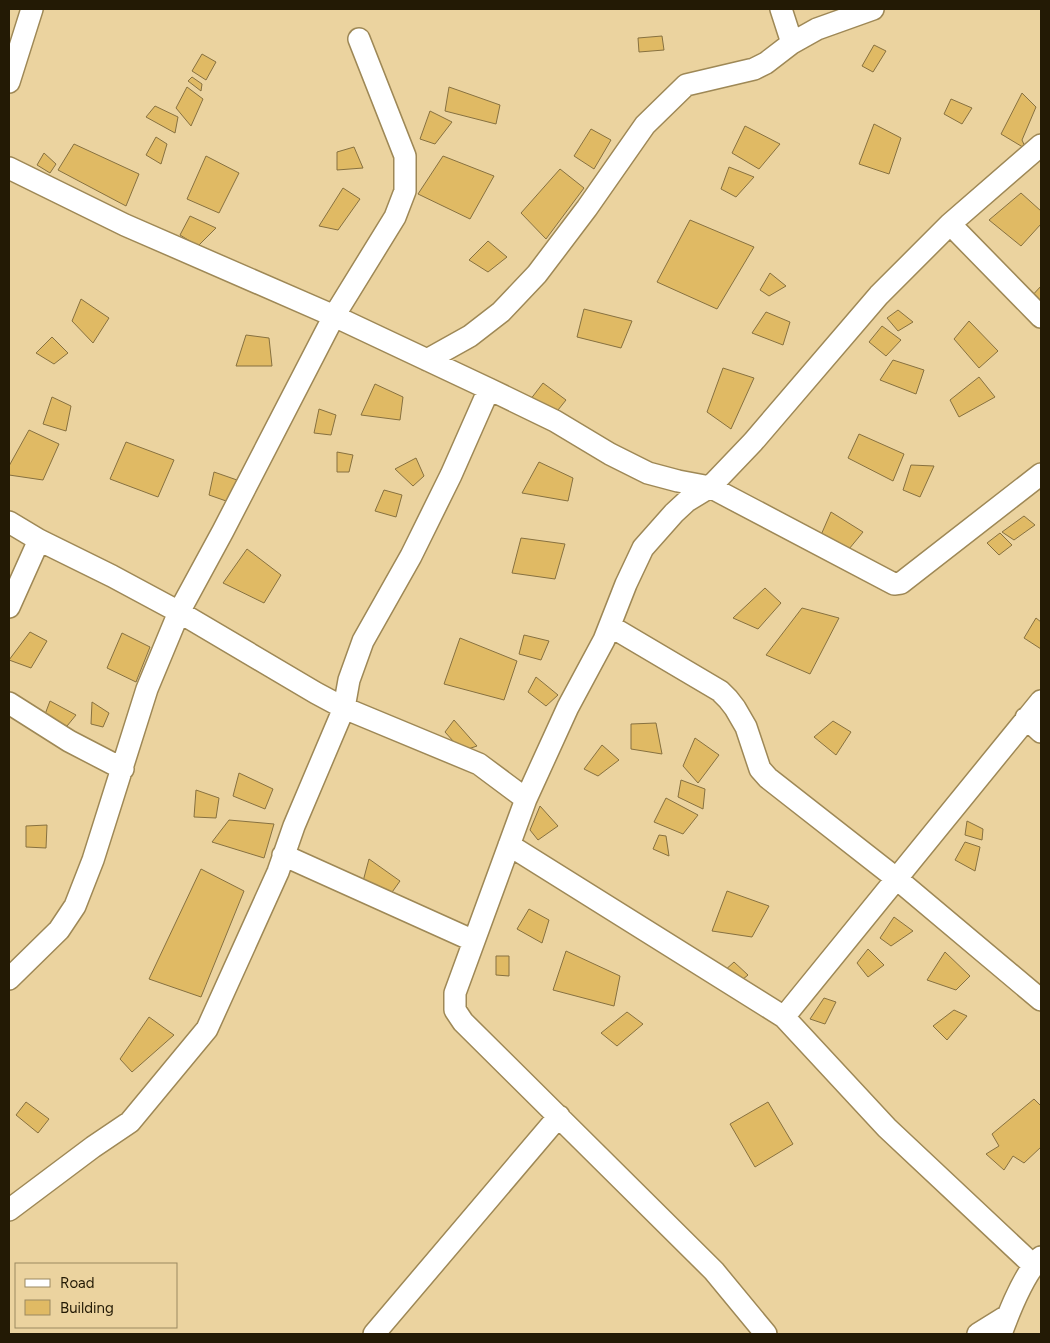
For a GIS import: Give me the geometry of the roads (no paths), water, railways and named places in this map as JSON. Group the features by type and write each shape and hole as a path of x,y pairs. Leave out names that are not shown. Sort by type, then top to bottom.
{"street":[{"path":"9,82 32,9"},
{"path":"781,9 792,43"},
{"path":"427,360 470,336 501,312 537,274 582,216 645,125 686,85 754,69 766,63 792,43 817,30 874,9"},
{"path":"9,979 59,930 75,906 93,860 147,690 179,612 334,316 395,216 405,191 405,156 358,39"},
{"path":"766,1334 714,1271 463,1022 455,1010 455,993 526,799 568,707 604,640 642,548 680,507 710,487 765,428 879,295 950,224 1041,145"},
{"path":"9,168 125,225 334,316 489,389 555,421 610,454 648,473 710,487 894,584 901,583 1041,474"},
{"path":"950,224 1041,317"},
{"path":"9,1210 93,1147 130,1122 207,1029 278,872 294,826 344,708 349,680 363,641 411,556 447,484 489,389"},
{"path":"9,522 39,540 179,612 344,708 479,764 526,799"},
{"path":"9,608 39,540"},
{"path":"610,626 720,691 735,708 746,728 760,769 768,778 897,879 1041,1000"},
{"path":"784,1017 897,879 1034,725 1041,701"},
{"path":"9,703 69,741 123,769"},
{"path":"509,845 784,1017 887,1128 1037,1261 1004,1325 978,1334"},
{"path":"284,855 474,941"},
{"path":"374,1334 559,1116"}]}
